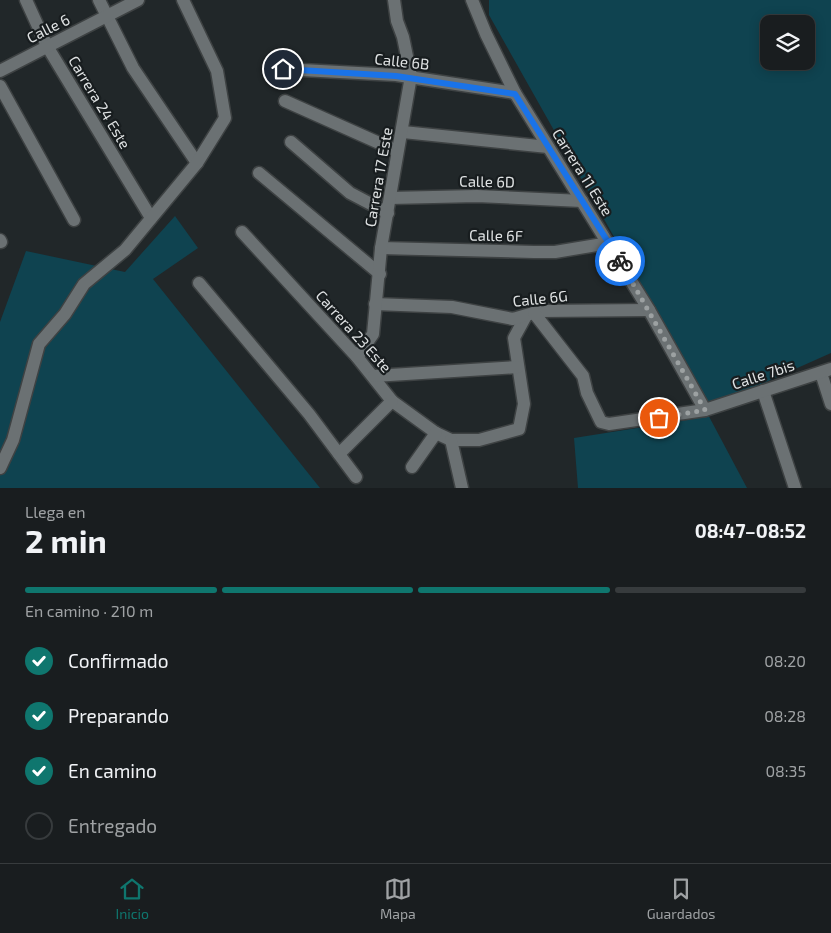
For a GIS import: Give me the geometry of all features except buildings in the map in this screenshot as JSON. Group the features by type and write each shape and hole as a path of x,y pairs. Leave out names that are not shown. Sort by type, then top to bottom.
{"street":[{"name":"Carrera 24 Este","path":"26,0 47,46 151,218"},
{"path":"99,0 133,68 197,163"},
{"name":"Calle 6","path":"0,70 138,0"},
{"path":"0,468 13,440 39,344 65,314 84,284 125,250 197,163 225,118 217,71 183,0"},
{"name":"Carrera 17 Este","path":"357,357 373,334 381,248 397,151 403,132 411,78 403,36 397,21 394,0"},
{"name":"Carrera 11 Este","path":"472,0 515,94 609,243 705,410"},
{"name":"Calle 6B","path":"283,69 411,78 515,94"},
{"path":"0,86 74,220"},
{"path":"285,101 397,151"},
{"path":"403,132 548,147"},
{"path":"291,142 350,193 388,213"},
{"path":"259,173 380,274"},
{"name":"Calle 6D","path":"390,198 477,196 582,200"},
{"name":"Carrera 23 Este","path":"242,232 374,376 392,401 436,433 451,440"},
{"name":"Calle 6F","path":"381,248 555,252 609,243"},
{"path":"199,282 309,414 356,477"},
{"name":"Calle 6G","path":"375,304 452,307 513,319 540,311 649,310"},
{"path":"462,488 451,440 479,440 519,429 524,404 514,338 530,315"},
{"name":"Calle 7bis","path":"530,315 583,376 596,415 601,422 609,424 705,410 826,371"},
{"path":"374,376 518,367"},
{"path":"826,371 831,404"},
{"path":"763,391 795,488"},
{"path":"339,454 392,401"},
{"path":"412,467 436,433"}],"shaded area":[{"path":"489,0 831,0 831,353 705,409 747,488 578,488 574,438 694,419 706,400 489,15"},
{"path":"175,216 198,248 153,279 320,488 0,488 0,322 26,251 125,272"}],"way so far":[{"path":"620,261 705,410 659,418"}],"route":[{"path":"283,69 396,76 515,94 620,261"}]}
